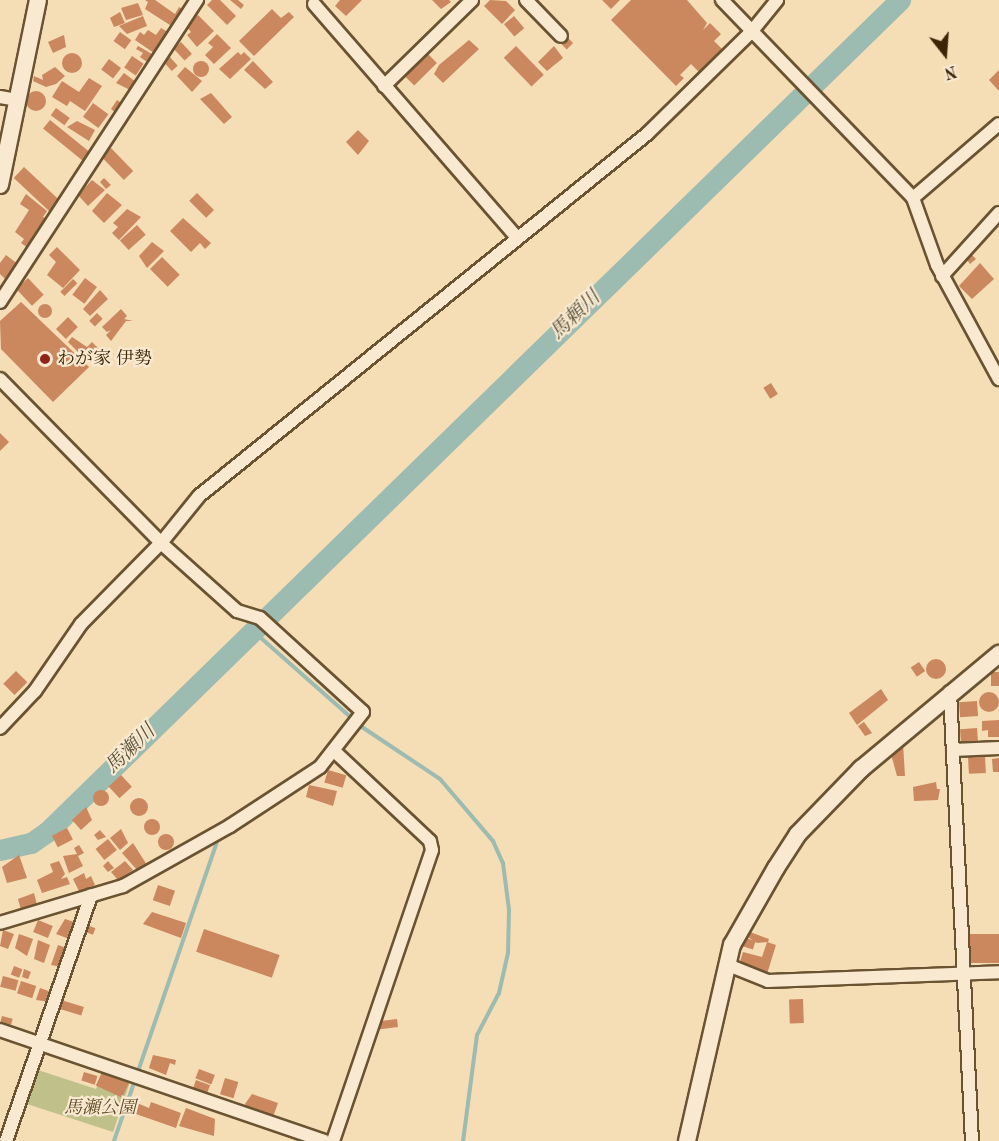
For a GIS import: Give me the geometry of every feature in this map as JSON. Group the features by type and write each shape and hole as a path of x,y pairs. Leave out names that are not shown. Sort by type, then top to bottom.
{"street":[{"path":"0,185 8,99 38,0"},
{"path":"0,302 197,0"},
{"path":"384,86 472,0"},
{"path":"526,0 561,36"},
{"path":"722,0 913,198 942,276 999,379"},
{"path":"0,728 35,691 81,624 161,543 198,496 516,236 647,134 752,31 777,0"},
{"path":"314,1 384,86 516,236"},
{"path":"913,198 999,124"},
{"path":"942,276 999,213"},
{"path":"0,379 161,543 237,612 260,618 363,712 320,767 246,817 123,886 0,923"},
{"path":"687,1141 732,945 750,908 798,834 869,760 999,654"},
{"path":"950,692 972,1141"},
{"path":"953,750 999,748"},
{"path":"333,1141 432,850 430,841 334,751"},
{"path":"6,1141 91,895"},
{"path":"728,965 768,981 999,972"},
{"path":"0,1030 325,1141"}],"green space":[{"name":"馬瀬公園","path":"104,1067 132,1076 113,1132 24,1103 35,1069 96,1089"}],"building":[{"path":"145,0 155,0 175,14 179,7 184,10 173,27 145,9 148,2"},
{"path":"212,0 220,0 236,16 227,25 207,5"},
{"path":"230,0 238,0 244,5 241,9"},
{"path":"340,0 362,0 346,16 335,6"},
{"path":"432,0 449,0 451,2 441,9"},
{"path":"490,0 506,1 515,10 502,24 484,6"},
{"path":"602,0 620,0 611,9"},
{"path":"631,0 687,0 707,23 703,30 710,23 721,34 714,41 722,49 717,58 699,72 691,64 680,75 684,78 676,86 611,20"},
{"path":"138,3 143,15 126,20 121,8"},
{"path":"272,9 281,18 289,12 294,17 254,56 239,41"},
{"path":"120,12 125,23 114,27 110,18"},
{"path":"198,15 214,31 197,47 187,35 191,32 186,26"},
{"path":"143,16 147,26 127,34 119,26"},
{"path":"514,16 524,28 514,37 504,24"},
{"path":"161,28 168,32 154,53 135,40 140,32 144,35 148,30 156,35"},
{"path":"120,32 131,40 125,49 114,41"},
{"path":"217,34 231,48 214,64 205,55 213,47 208,43"},
{"path":"64,35 66,47 53,53 48,42"},
{"path":"566,36 573,43 567,49 560,42"},
{"path":"469,40 479,49 443,83 434,74 439,65"},
{"path":"181,42 192,54 185,61 174,49"},
{"path":"138,46 152,54 147,62 140,57 143,53 136,49"},
{"path":"516,46 544,75 532,87 504,58"},
{"path":"554,46 563,58 547,71 538,62"},
{"path":"238,52 241,55 244,52 251,59 230,79 219,69"},
{"path":"72,53 79,56 82,63 79,70 72,73 65,70 62,63 65,56"},
{"path":"427,53 437,63 414,86 404,76"},
{"path":"132,56 144,64 136,75 124,68"},
{"path":"169,56 178,66 172,71 163,61"},
{"path":"109,59 121,68 113,78 101,69"},
{"path":"198,61 204,61 209,69 207,75 198,77 193,72 193,66"},
{"path":"253,61 273,82 265,89 244,70"},
{"path":"55,67 65,76 56,84 46,87 33,81 34,76 43,80 42,75"},
{"path":"185,67 202,81 192,92 177,76"},
{"path":"999,70 999,91 989,80"},
{"path":"124,73 136,82 130,90 116,83"},
{"path":"89,78 102,86 85,111 70,101 67,106 52,97 62,81 79,92"},
{"path":"36,91 43,94 46,101 43,108 36,111 29,108 26,101 29,94"},
{"path":"211,93 232,117 224,124 200,99"},
{"path":"117,100 123,104 117,114 111,109"},
{"path":"93,103 108,114 98,128 83,117"},
{"path":"56,108 70,118 64,125 51,115"},
{"path":"50,120 91,153 84,162 43,129"},
{"path":"77,121 95,130 89,141 67,127"},
{"path":"358,130 369,141 358,155 346,142"},
{"path":"111,148 133,171 124,180 102,157"},
{"path":"24,167 60,200 50,211 14,178"},
{"path":"104,178 111,185 106,189 100,182"},
{"path":"92,180 105,190 88,206 78,195"},
{"path":"107,193 122,205 104,223 92,211"},
{"path":"197,193 214,210 206,218 189,201"},
{"path":"26,194 47,211 43,217 47,219 28,248 21,243 24,239 15,232 29,210 20,204"},
{"path":"127,209 141,217 119,240 112,233 118,227 113,223"},
{"path":"183,218 211,243 205,249 200,243 191,252 170,231"},
{"path":"137,225 146,235 129,250 120,240"},
{"path":"152,242 164,251 147,268 139,256"},
{"path":"57,247 80,270 63,288 47,275 56,262 49,255"},
{"path":"970,253 976,259 970,264 965,257"},
{"path":"6,255 19,265 6,280 0,274 0,263"},
{"path":"162,257 180,275 168,287 150,269"},
{"path":"980,263 994,279 972,299 959,286"},
{"path":"28,278 44,295 32,306 16,289"},
{"path":"85,278 97,287 84,304 72,295"},
{"path":"73,279 77,283 65,296 60,292"},
{"path":"100,290 108,299 90,316 83,309"},
{"name":"わが家 伊勢","path":"21,302 89,367 53,402 1,349 0,321"},
{"path":"45,304 50,306 52,311 50,316 45,318 40,316 38,311 40,306"},
{"path":"121,309 127,316 124,319 133,321 126,321 111,341 106,335 111,330 107,332 102,327"},
{"path":"97,313 103,319 95,326 89,321"},
{"path":"68,317 78,327 66,339 56,329"},
{"path":"72,337 87,347 92,342 101,351 88,362 68,342"},
{"path":"771,383 778,394 770,399 763,388"},
{"path":"0,433 9,442 0,451"},
{"path":"936,659 943,662 946,669 943,676 936,679 929,676 926,669 929,662"},
{"path":"919,662 925,671 917,677 911,668"},
{"path":"16,671 27,682 15,695 3,684"},
{"path":"991,672 999,672 999,686 991,686"},
{"path":"881,689 888,700 857,725 849,713"},
{"path":"989,692 996,695 999,702 996,709 989,712 982,709 979,702 982,695"},
{"path":"977,701 978,716 960,717 959,702"},
{"path":"999,720 999,737 988,737 988,730 982,731 982,721"},
{"path":"864,722 872,733 865,736 858,726"},
{"path":"977,728 978,742 961,743 960,729"},
{"path":"903,744 905,776 897,776 891,754"},
{"path":"985,756 986,773 969,774 968,757"},
{"path":"999,758 999,772 993,772 992,759"},
{"path":"328,770 346,775 343,788 324,782"},
{"path":"121,775 132,787 119,798 109,787"},
{"path":"936,782 937,789 940,789 938,800 914,801 913,787"},
{"path":"309,785 337,791 333,806 306,797"},
{"path":"101,790 107,792 109,798 107,804 101,806 95,804 93,798 95,792"},
{"path":"139,798 145,801 148,807 145,813 139,816 133,813 130,807 133,801"},
{"path":"86,807 92,820 81,830 72,820"},
{"path":"149,819 155,819 160,827 158,833 149,835 144,830 144,824"},
{"path":"67,828 73,840 58,847 52,836"},
{"path":"121,829 128,843 120,850 110,838"},
{"path":"100,830 106,837 98,840 94,835"},
{"path":"166,834 172,836 174,842 172,848 166,850 160,848 158,842 160,836"},
{"path":"108,839 117,850 104,860 96,849"},
{"path":"133,843 147,865 137,870 122,853"},
{"path":"79,845 84,853 78,856 83,866 69,873 63,856 77,854 74,848"},
{"path":"19,855 27,878 7,883 2,867"},
{"path":"59,861 65,874 61,879 67,877 70,884 42,893 37,880 53,872 50,864"},
{"path":"108,861 114,868 108,872 103,866"},
{"path":"125,861 133,870 118,880 111,872"},
{"path":"84,873 86,879 91,876 95,885 80,893 73,879"},
{"path":"158,885 175,891 170,906 153,900"},
{"path":"34,893 37,905 21,910 18,899"},
{"path":"152,912 186,923 181,938 143,924"},
{"path":"65,919 77,923 72,940 56,934"},
{"path":"38,920 53,926 48,938 33,932"},
{"path":"87,925 95,928 93,935 84,932"},
{"path":"204,929 280,955 272,978 196,952"},
{"path":"3,930 14,934 8,949 0,946"},
{"path":"750,932 769,939 768,942 757,943 748,937"},
{"path":"19,934 33,939 27,956 15,948"},
{"path":"968,934 999,934 999,963 968,963"},
{"path":"746,938 756,941 753,950 743,947"},
{"path":"38,940 50,945 44,963 34,959"},
{"path":"767,942 776,945 767,974 740,962 743,952 762,957"},
{"path":"58,945 69,949 62,967 51,965"},
{"path":"14,966 22,969 19,978 11,974"},
{"path":"24,969 31,972 28,979 22,977"},
{"path":"3,976 18,980 16,991 0,987"},
{"path":"21,981 36,986 32,998 17,993"},
{"path":"40,988 54,993 51,1002 36,1000"},
{"path":"789,999 803,999 804,1023 790,1023"},
{"path":"61,1000 84,1007 81,1016 58,1009"},
{"path":"2,1016 13,1019 11,1025 0,1022"},
{"path":"397,1019 398,1027 380,1029 379,1021"},
{"path":"153,1055 176,1060 175,1065 170,1063 166,1075 149,1068"},
{"path":"199,1069 215,1075 211,1084 195,1078"},
{"path":"103,1070 129,1082 122,1098 96,1085"},
{"path":"84,1072 97,1076 95,1085 81,1081"},
{"path":"225,1078 238,1082 233,1098 220,1094"},
{"path":"196,1080 210,1085 207,1094 193,1088"},
{"path":"252,1094 278,1103 273,1117 247,1107 245,1104"},
{"path":"151,1102 181,1113 176,1128 133,1113 137,1103 149,1108"},
{"path":"186,1108 215,1119 214,1136 179,1126"}],"waterway":[{"name":"馬頼川","path":"0,850 31,843 47,832 900,0"},
{"path":"253,631 362,727 440,779 493,841 503,863 509,910 508,953 499,993 477,1035 463,1141"},
{"path":"114,1141 218,839"}],"place":[{"name":"わが家 伊勢","path":"45,359"}],"water label":[{"name":"馬瀬川","path":"131,750"}]}
